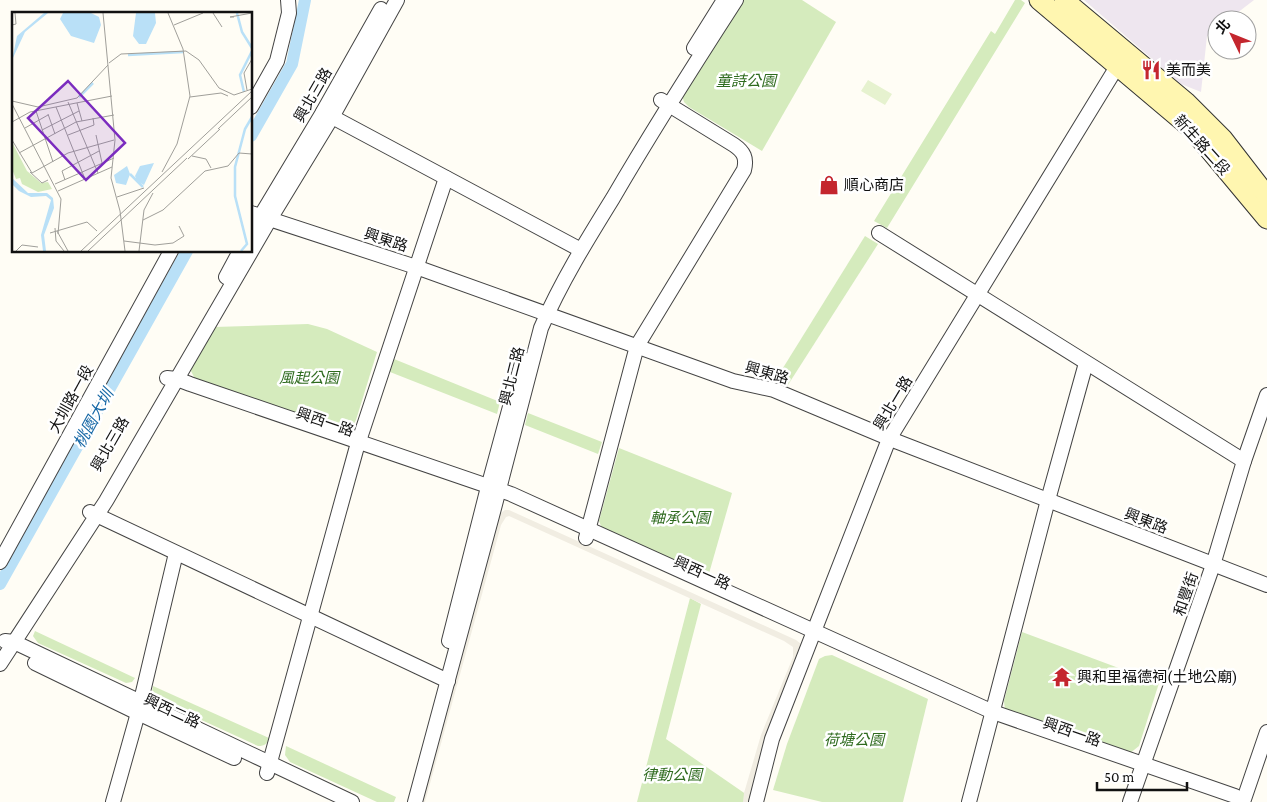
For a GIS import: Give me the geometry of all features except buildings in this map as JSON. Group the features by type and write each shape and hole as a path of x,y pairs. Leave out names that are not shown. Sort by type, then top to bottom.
{"main road":[{"name":"新生路二段","path":"1039,0 1124,64 1186,102 1223,139 1267,196"},
{"name":"新生路二段","path":"1064,0 1124,64 1192,129 1267,220"}],"street":[{"path":"252,105 277,61 289,14 288,0"},
{"name":"興北三路","path":"327,114 386,0"},
{"path":"252,230 397,0"},
{"name":"興北二路","path":"415,802 444,679 492,492 541,328 543,312 553,300 578,249 724,0"},
{"name":"興北二路","path":"664,102 736,0"},
{"path":"764,802 782,740 817,638 893,440 1124,64"},
{"path":"492,492 587,534 637,346 744,170 746,161 743,151 664,102"},
{"path":"327,114 578,249"},
{"path":"352,802 268,768 357,446 446,178"},
{"path":"252,233 261,216"},
{"name":"興東路","path":"261,216 416,267 734,380 774,390 893,440 1267,585"},
{"path":"879,233 1244,461"},
{"name":"大圳路一段","path":"0,562 170,252"},
{"name":"興北三路","path":"0,664 7,645 93,514 172,381 239,252"},
{"path":"172,381 242,252"},
{"path":"968,802 1086,363"},
{"name":"興西一路","path":"172,381 492,492"},
{"name":"和豐街","path":"1130,802 1213,565 1244,461 1267,396"},
{"path":"93,514 444,679"},
{"name":"興西一路","path":"587,534 992,716 1142,769 1222,802"},
{"path":"113,802 139,708 176,553"},
{"path":"756,802 772,740 817,638"},
{"name":"興西二路","path":"7,645 268,768 331,802"},
{"name":"興北二路","path":"405,802 444,679"},
{"path":"1142,769 1235,796 1242,802 1267,732"}],"shaded area":[{"path":"1084,0 1254,0 1241,10 1207,10 1207,36 1201,92 1181,84"},
{"path":"505,510 509,510 796,640 801,644 801,653 750,802 743,802 744,793 761,735 793,657 793,647 784,641 509,516 506,517 501,525 425,802 419,802 498,515"}],"green space":[{"name":"童詩公園","path":"741,0 802,0 836,22 762,151 689,107 684,102 682,95"},
{"path":"1015,0 1021,0 1025,3 887,228 874,221 991,31 995,34"},
{"path":"868,80 892,94 885,105 861,91"},
{"path":"865,236 878,244 786,388 773,384"},
{"name":"風起公園","path":"308,324 327,329 377,352 356,420 352,427 345,431 195,379 191,371 192,365 214,327"},
{"path":"394,359 500,402 497,414 390,372"},
{"path":"528,413 602,442 598,454 525,425"},
{"name":"軸承公園","path":"619,448 732,493 708,577 609,534 601,526 599,521"},
{"name":"律動公園","path":"690,598 701,604 666,739 750,797 750,802 637,802"},
{"path":"35,631 135,678 132,682 126,683 38,643 33,636"},
{"path":"1022,632 1159,683 1139,746 1129,754 1005,710 1004,701"},
{"name":"荷塘公園","path":"832,655 928,699 903,802 822,802 773,790 787,744 819,659"},
{"path":"153,686 269,738 264,745 258,746 160,701 152,693"},
{"path":"286,746 396,797 394,802 377,802 290,762 285,755"}],"waterway":[{"name":"桃園大圳","path":"252,134 292,64 305,0"},
{"name":"桃園大圳","path":"0,584 186,252"}],"place":[{"name":"美而美","path":"1151,70"},
{"name":"順心商店","path":"829,185"},
{"name":"興和里福德祠(土地公廟)","path":"1062,677"}]}
